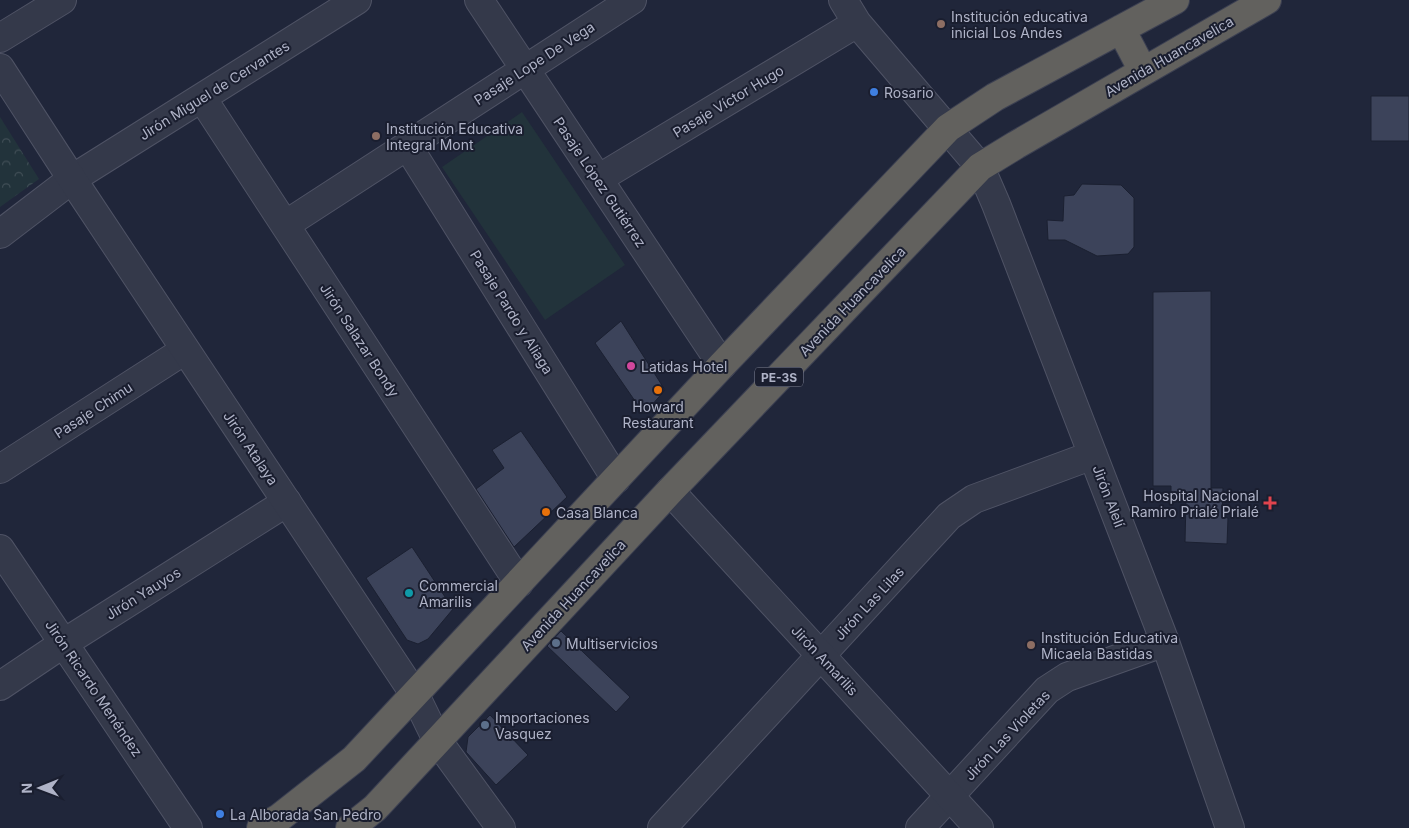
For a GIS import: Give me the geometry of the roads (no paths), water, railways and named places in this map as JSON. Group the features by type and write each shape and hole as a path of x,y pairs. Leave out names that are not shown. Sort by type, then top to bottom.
{"highway":[{"path":"261,828 280,818 354,760 722,365 948,128 995,97 1175,0"},
{"name":"Avenida Huancavelica","path":"350,828 375,808 670,491 980,167 1267,0"},
{"path":"1121,29 1143,71"}],"street":[{"path":"0,38 62,0"},
{"name":"Jirón Miguel de Cervantes","path":"0,234 72,179 357,0"},
{"name":"Pasaje López Gutiérrez","path":"479,0 722,365"},
{"name":"Pasaje Lope De Vega","path":"284,225 632,0"},
{"name":"Jirón Alelí","path":"843,0 857,23 980,167 1165,642 1230,828"},
{"name":"Pasaje Víctor Hugo","path":"598,179 857,23"},
{"name":"Jirón Atalaya","path":"0,68 415,695 437,740 501,828"},
{"name":"Jirón Salazar Bondy","path":"202,98 519,583"},
{"name":"Pasaje Pardo y Aliaga","path":"407,145 616,479"},
{"name":"Pasaje Chimu","path":"0,469 185,350"},
{"name":"Jirón Las Lilas","path":"662,828 949,516 974,499 1093,455"},
{"name":"Jirón Amarilis","path":"670,491 979,828"},
{"name":"Jirón Yauyos","path":"0,686 64,643 287,502"},
{"name":"Jirón Ricardo Menéndez","path":"0,549 188,828"},
{"name":"Jirón Las Violetas","path":"920,828 1047,690 1067,677 1165,642"}],"place":[{"name":"Institución educativa inicial Los Andes","path":"941,24"},
{"name":"Rosario","path":"874,92"},
{"name":"Institución Educativa Integral Mont","path":"376,136"},
{"name":"Latidas Hotel","path":"631,366"},
{"name":"Howard Restaurant","path":"658,390"},
{"name":"Hospital Nacional Ramiro Prialé Prialé","path":"1270,503"},
{"name":"Casa Blanca","path":"546,512"},
{"name":"Commercial Amarilis","path":"409,593"},
{"name":"Multiservicios","path":"556,643"},
{"name":"Institución Educativa Micaela Bastidas","path":"1031,645"},
{"name":"Importaciones Vasquez","path":"485,725"},
{"name":"La Alborada San Pedro","path":"220,814"}]}
